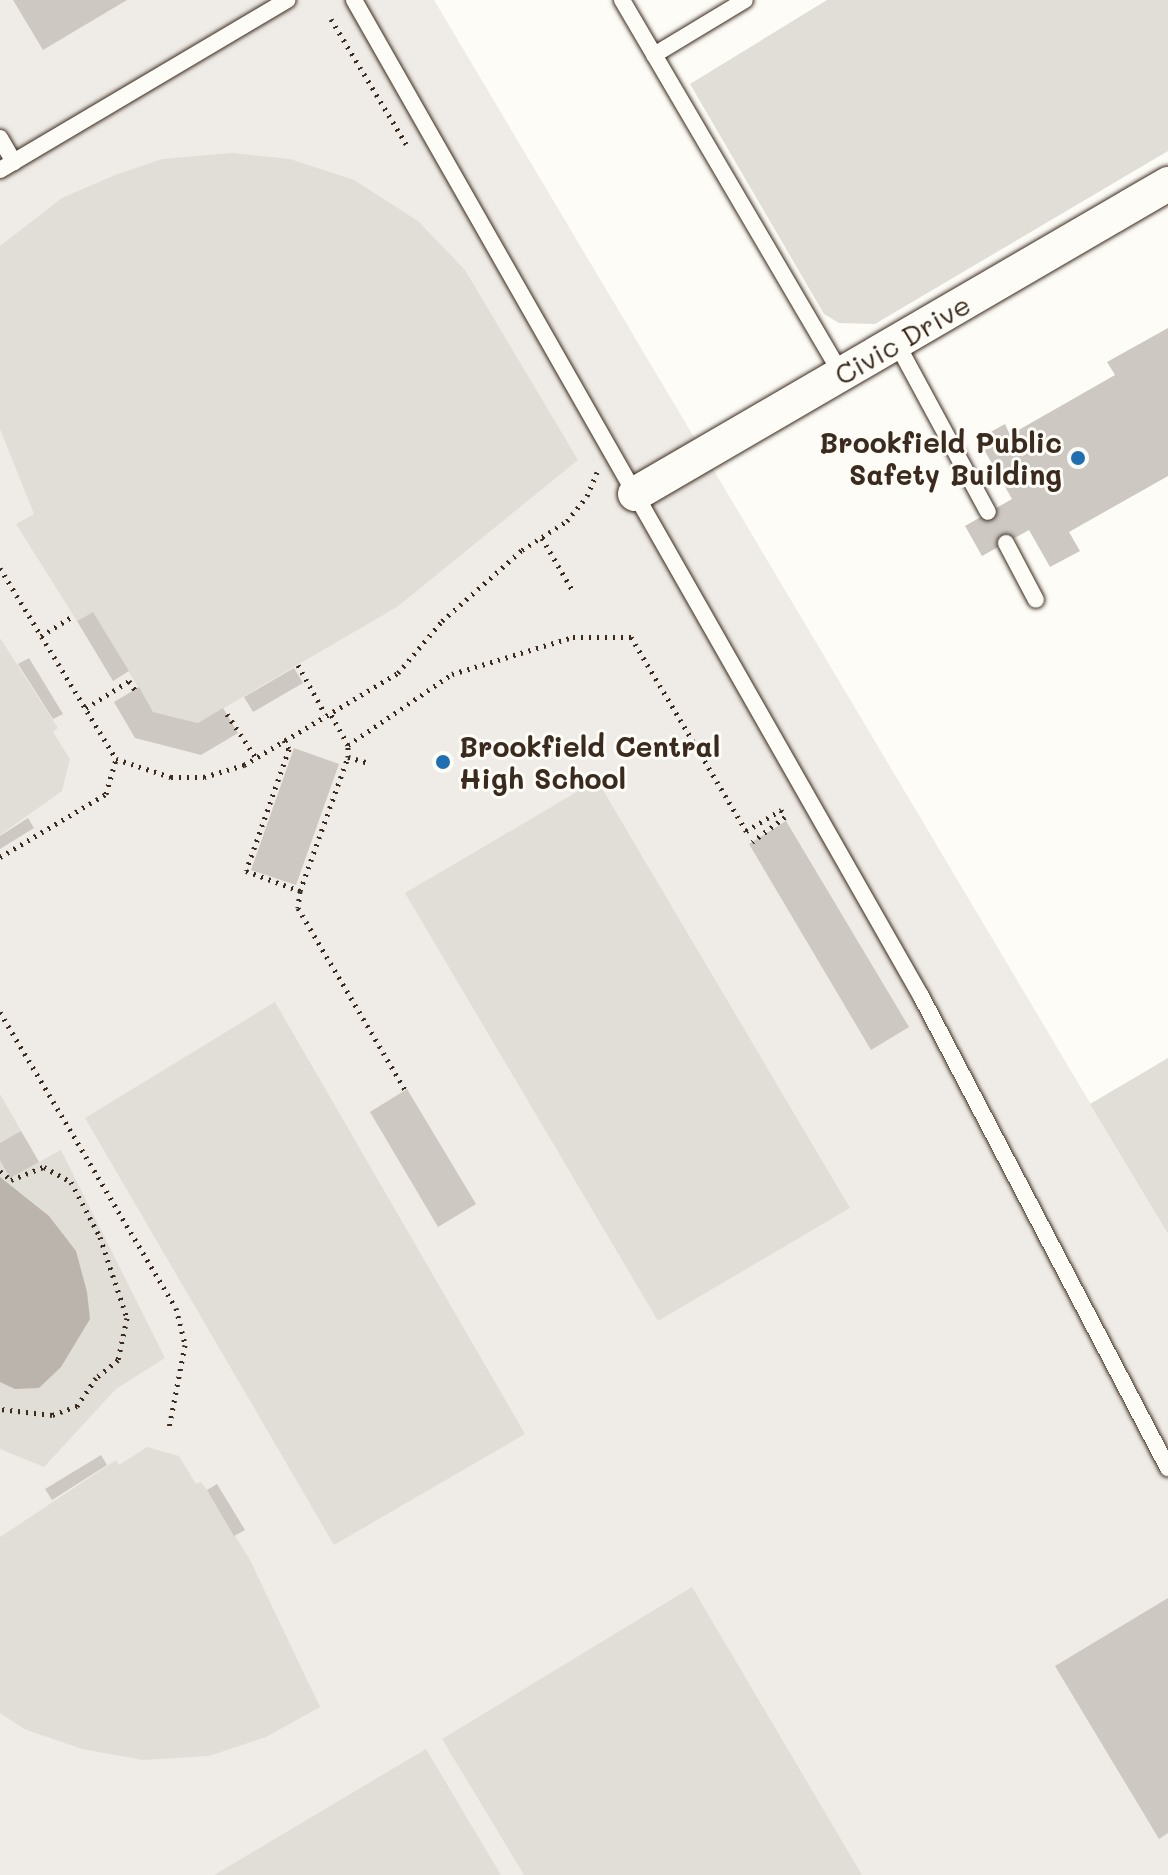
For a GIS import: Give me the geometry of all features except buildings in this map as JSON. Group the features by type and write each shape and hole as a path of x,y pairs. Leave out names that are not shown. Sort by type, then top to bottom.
{"street":[{"name":"Civic Drive","path":"635,494 1168,184"}],"lane":[{"path":"0,138 7,166 287,0"},
{"path":"354,0 921,996 1168,1468"},
{"path":"622,0 841,374"},
{"path":"654,55 745,0"},
{"path":"896,342 988,512"},
{"path":"1006,543 1036,600"}],"path":[{"path":"331,19 412,153"},
{"path":"0,568 116,759 152,773 189,779 231,771 398,673 442,621 522,550 542,538 581,505 599,462"},
{"path":"542,538 573,591"},
{"path":"41,636 73,616"},
{"path":"348,745 452,674 573,637 631,637 746,831 781,810 785,817 752,842"},
{"path":"298,665 348,745 348,757 300,891 298,908 405,1090"},
{"path":"86,708 129,681 135,690"},
{"path":"227,714 256,758"},
{"path":"284,740 289,749 246,871 300,891"},
{"path":"348,757 366,762"},
{"path":"0,857 106,794 116,759"},
{"path":"0,1012 176,1308 185,1345 169,1428"},
{"path":"0,1171 11,1180 44,1167 71,1182 100,1237 127,1318 118,1360 96,1378 77,1406 52,1415 0,1409"}],"shaded area":[{"name":"Brookfield Central High School","path":"0,0 434,0 1168,1234 1168,1875 0,1875"},
{"path":"827,0 1168,0 1168,151 875,324 839,323 824,314 690,84"},
{"path":"232,153 290,159 354,180 418,221 465,270 578,460 397,607 198,723 153,712 93,612 77,621 16,524 34,514 0,429 0,246 62,198 115,175 162,159"},
{"path":"0,638 58,728 53,732 70,759 62,791 0,835"},
{"path":"597,780 850,1208 658,1321 405,893"},
{"path":"275,1002 525,1434 334,1545 85,1118"},
{"path":"1168,1058 1168,1234 1090,1104"},
{"path":"0,1094 39,1162 61,1150 165,1358 116,1389 44,1467 0,1449"},
{"path":"0,1177 49,1216 76,1251 87,1292 90,1319 61,1367 39,1388 15,1389 0,1382"},
{"path":"147,1447 179,1456 196,1484 201,1482 207,1490 250,1560 320,1707 266,1737 209,1756 143,1760 82,1749 24,1729 0,1713 0,1537 116,1460 119,1465"},
{"path":"692,1587 862,1875 524,1875 442,1739"},
{"path":"426,1749 501,1875 214,1875"}],"place":[{"name":"Brookfield Public Safety Building","path":"1078,458"},
{"name":"Brookfield Central High School","path":"443,762"}]}
